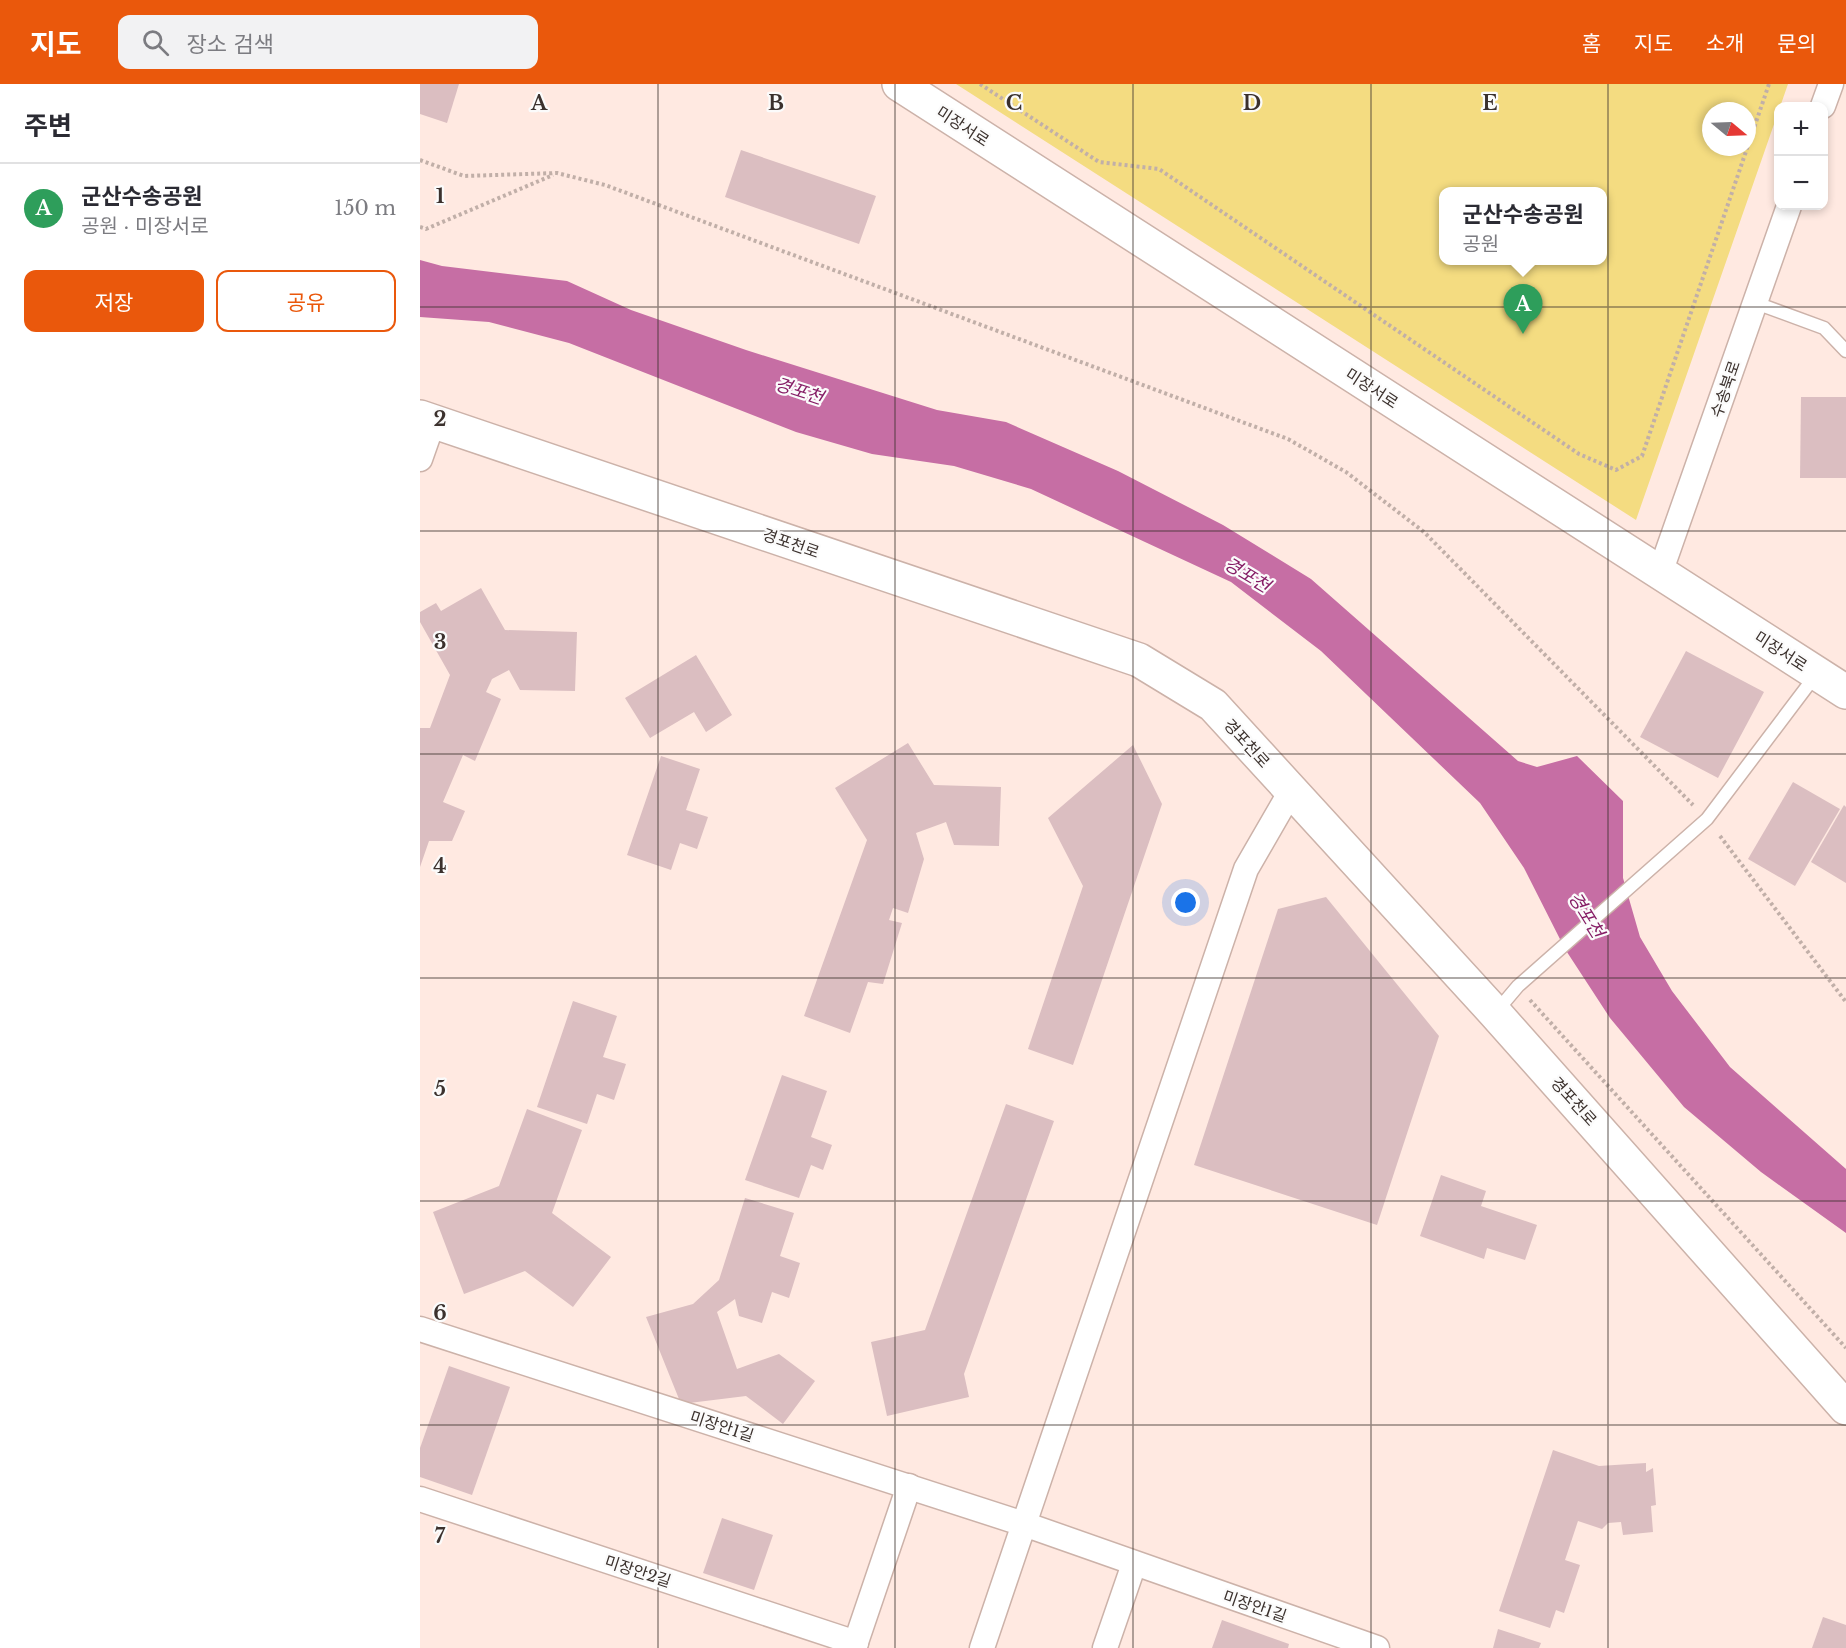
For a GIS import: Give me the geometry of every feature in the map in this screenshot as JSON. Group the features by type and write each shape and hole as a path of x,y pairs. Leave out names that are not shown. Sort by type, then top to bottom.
{"street":[{"name":"미장서로","path":"898,84 1846,692"},
{"path":"1824,102 1831,84"},
{"name":"수송북로","path":"1660,573 1788,210"},
{"path":"420,459 426,419"},
{"name":"경포천로","path":"426,419 1139,660 1213,705 1495,1012 1846,1408"},
{"path":"982,1648 1246,869 1291,791"},
{"name":"미장안1길","path":"420,1329 1024,1524 1134,1564 1312,1638 1377,1648"},
{"name":"미장안2길","path":"420,1499 855,1645 909,1485"},
{"path":"1105,1648 1134,1564"}],"lane":[{"path":"1756,303 1824,327 1846,351"},
{"path":"1495,1012 1518,986 1707,819 1817,674"}],"path":[{"path":"980,84 1099,162 1159,169 1579,454 1616,470 1642,456 1769,84"},
{"path":"420,160 465,176 557,173 616,189 1288,439 1346,472 1424,532 1707,819 1846,1002"},
{"path":"420,227 426,230 557,173"},
{"path":"1518,986 1846,1348"}],"shaded area":[{"path":"956,84 1788,84 1782,102 1774,102 1774,124 1636,520"}],"water":[{"name":"경포천","path":"420,260 442,266 567,281 631,310 746,350 937,410 1006,422 1118,471 1223,525 1311,579 1518,761 1537,767 1577,756 1623,801 1623,878 1640,937 1672,991 1730,1067 1846,1169 1846,1233 1761,1172 1684,1107 1610,1018 1565,949 1524,868 1480,803 1321,651 1231,582 1031,489 954,466 872,454 796,432 569,343 489,322 420,317"}],"building":[{"path":"420,84 459,84 447,123 420,114"},
{"path":"741,150 876,196 859,244 725,197"},
{"path":"1801,397 1846,397 1846,478 1800,478"},
{"path":"481,588 505,630 577,632 575,691 520,690 509,670 492,679 486,692 501,699 475,761 463,755 443,802 465,811 452,841 429,841 420,867 420,728 430,728 450,675 420,622 420,612 436,603 441,611"},
{"path":"1686,651 1764,692 1718,778 1640,737"},
{"path":"696,655 732,715 706,732 694,712 650,738 625,698"},
{"path":"908,743 934,785 1001,787 999,846 954,845 946,822 916,833 924,859 908,913 893,908 889,920 902,923 883,984 868,982 850,1033 804,1016 867,840 835,788"},
{"path":"1133,745 1162,804 1073,1065 1028,1049 1083,886 1048,818"},
{"path":"661,756 700,769 686,810 708,817 697,849 680,843 671,870 627,855"},
{"path":"1793,782 1840,809 1795,886 1748,859"},
{"path":"1844,805 1846,807 1846,883 1811,862"},
{"path":"1326,897 1439,1036 1377,1225 1194,1165 1278,909"},
{"path":"573,1001 617,1016 603,1057 626,1064 614,1100 597,1094 587,1124 537,1107"},
{"path":"782,1075 827,1091 811,1137 832,1145 823,1170 811,1165 799,1198 745,1180"},
{"path":"1006,1104 1054,1121 964,1374 969,1397 887,1416 871,1342 925,1330"},
{"path":"527,1109 582,1130 552,1213 611,1257 573,1307 525,1271 464,1294 433,1212 499,1186"},
{"path":"1441,1175 1486,1191 1481,1206 1537,1225 1525,1260 1487,1248 1484,1259 1420,1236"},
{"path":"745,1198 794,1213 780,1256 800,1263 789,1298 772,1292 762,1323 739,1316 735,1299 717,1312 737,1369 779,1354 815,1381 783,1424 746,1396 681,1404 646,1317 693,1304 719,1280"},
{"path":"449,1366 510,1387 472,1495 420,1477 420,1448"},
{"path":"1553,1450 1599,1466 1646,1463 1646,1472 1653,1468 1656,1505 1651,1506 1653,1532 1623,1535 1621,1522 1608,1523 1602,1529 1578,1521 1565,1560 1580,1565 1564,1613 1556,1610 1550,1628 1499,1611"},
{"path":"722,1518 773,1535 754,1590 703,1573"},
{"path":"1823,1617 1846,1625 1846,1648 1812,1648"},
{"path":"1222,1620 1289,1644 1288,1648 1212,1648"},
{"path":"1498,1629 1541,1643 1539,1648 1493,1648"}],"place":[{"name":"군산수송공원","path":"1523,334"}]}
